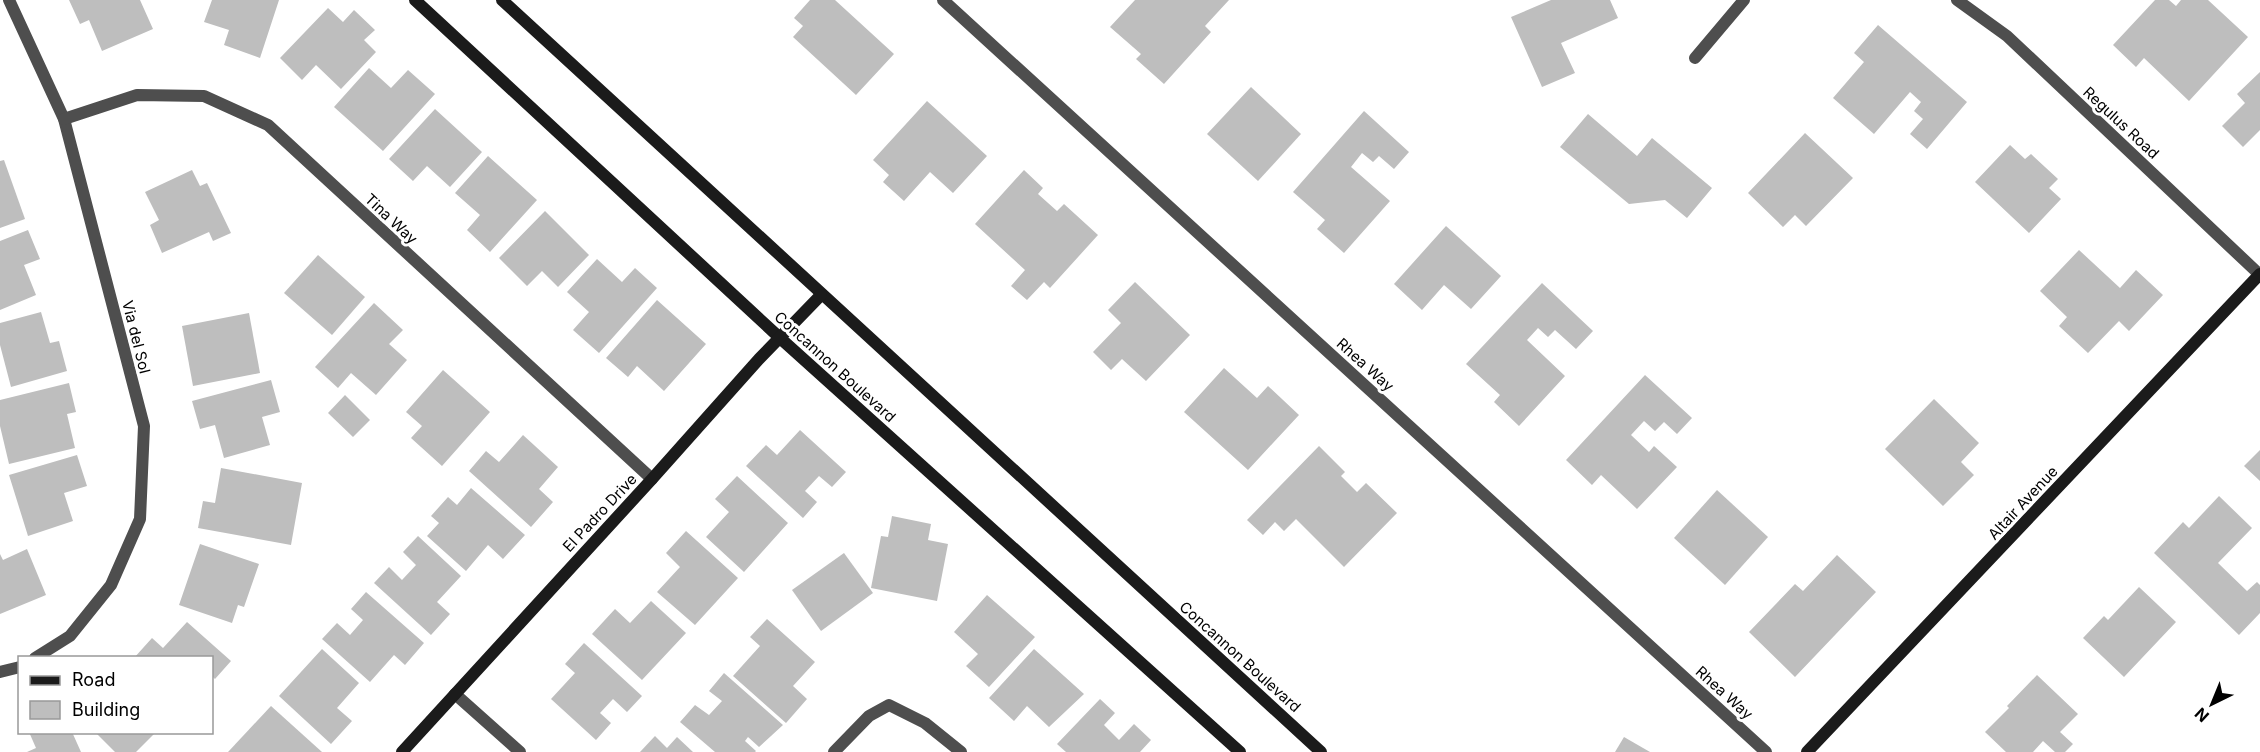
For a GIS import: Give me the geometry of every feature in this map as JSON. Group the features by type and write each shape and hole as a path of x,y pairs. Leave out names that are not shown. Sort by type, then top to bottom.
{"main road":[{"name":"Concannon Boulevard","path":"415,0 780,338 1240,752"},
{"name":"Concannon Boulevard","path":"502,0 1321,752"},
{"name":"Altair Avenue","path":"1807,752 2260,274"},
{"name":"El Padro Drive","path":"402,752 821,295"}],"street":[{"name":"Via del Sol","path":"9,0 64,119 144,426 140,519 111,585 70,636 37,656"},
{"name":"Rhea Way","path":"943,0 1766,752"},
{"path":"1695,58 1744,0"},
{"name":"Regulus Road","path":"1957,0 2007,36 2260,274"},
{"name":"Tina Way","path":"64,119 137,95 204,96 268,125 652,479"},
{"path":"0,672 18,668"},
{"path":"455,694 520,752"},
{"path":"834,752 869,716 889,705 925,723 961,752"}],"building":[{"path":"69,0 140,0 153,29 102,51 89,20 80,24"},
{"path":"212,0 279,0 260,58 224,45 229,30 204,22"},
{"path":"810,0 835,0 894,54 856,95 793,37 803,26 794,18"},
{"path":"1135,0 1229,0 1205,26 1211,32 1164,84 1136,59 1141,54 1110,27"},
{"path":"1551,0 1610,0 1618,18 1561,43 1575,73 1542,87 1511,17"},
{"path":"2155,0 2169,0 2176,6 2181,0 2208,0 2248,37 2189,101 2144,58 2136,67 2113,45"},
{"path":"328,8 343,22 354,10 375,30 364,40 376,52 341,89 316,65 302,80 280,58"},
{"path":"1878,25 1967,102 1927,149 1910,134 1923,119 1914,111 1921,102 1910,92 1874,134 1833,98 1864,62 1854,53"},
{"path":"369,68 391,88 408,70 435,94 383,151 334,107"},
{"path":"2260,72 2260,130 2243,147 2222,126 2245,103 2237,94"},
{"path":"1251,87 1301,134 1258,181 1207,134"},
{"path":"927,101 987,156 953,193 930,172 904,201 883,182 889,175 873,160"},
{"path":"435,109 482,152 450,187 427,166 413,181 389,159"},
{"path":"1364,111 1409,152 1394,169 1379,156 1373,162 1362,153 1351,167 1390,201 1344,253 1317,229 1325,220 1293,192"},
{"path":"1588,114 1637,156 1652,138 1712,188 1687,218 1665,200 1629,204 1560,147"},
{"path":"1805,133 1853,178 1806,226 1795,215 1783,227 1748,193"},
{"path":"2010,145 2025,159 2031,154 2058,179 2049,188 2061,199 2029,233 1975,182"},
{"path":"488,156 537,200 490,252 467,230 480,215 455,193"},
{"path":"4,160 25,219 0,228 0,161"},
{"path":"192,170 200,186 207,183 231,233 213,241 209,232 162,253 150,225 159,220 145,192"},
{"path":"1024,170 1043,188 1038,194 1057,211 1064,204 1098,235 1050,288 1044,282 1027,300 1011,286 1025,270 975,224"},
{"path":"545,211 589,255 558,287 542,271 527,286 499,258"},
{"path":"1446,226 1501,276 1471,309 1444,285 1422,310 1394,284"},
{"path":"28,230 40,259 24,265 36,295 0,310 0,241"},
{"path":"2079,250 2120,288 2136,270 2163,295 2129,331 2119,321 2088,353 2059,326 2067,317 2040,291"},
{"path":"318,255 365,297 332,335 284,293"},
{"path":"597,259 622,282 635,268 657,288 599,353 573,330 589,312 567,292"},
{"path":"1135,282 1190,335 1146,381 1122,359 1111,370 1093,352 1121,323 1108,310"},
{"path":"1542,283 1593,331 1576,349 1555,330 1548,337 1538,328 1527,340 1565,376 1519,426 1494,402 1500,395 1466,364"},
{"path":"657,300 706,344 664,391 637,366 628,377 606,358"},
{"path":"374,303 403,330 389,344 407,360 376,395 351,373 338,388 315,367"},
{"path":"41,312 50,343 59,341 67,371 11,387 0,345 0,323"},
{"path":"249,313 260,373 193,386 182,326"},
{"path":"1224,368 1257,398 1268,386 1299,415 1248,470 1184,412"},
{"path":"443,370 490,412 442,466 411,438 422,426 406,412"},
{"path":"1645,375 1692,418 1677,434 1664,422 1655,431 1644,421 1631,435 1649,452 1654,446 1677,467 1637,509 1601,475 1592,485 1566,460"},
{"path":"271,380 280,412 262,417 270,445 224,458 215,425 200,429 192,401"},
{"path":"69,383 76,412 67,414 75,448 9,464 0,426 0,400"},
{"path":"345,395 370,420 353,437 328,413"},
{"path":"1934,399 1979,443 1961,462 1974,475 1943,506 1885,449"},
{"path":"800,430 846,472 832,487 819,476 805,491 817,502 803,518 746,466 766,445 777,455"},
{"path":"523,435 558,467 539,489 553,502 531,527 469,471 486,451 499,462"},
{"path":"1319,446 1345,472 1341,476 1357,492 1366,483 1397,513 1344,567 1296,519 1284,531 1275,522 1263,535 1247,520"},
{"path":"2260,450 2260,481 2244,466"},
{"path":"77,455 87,486 64,493 73,521 28,536 9,475"},
{"path":"221,468 302,483 291,545 198,528 203,501 215,503"},
{"path":"737,476 788,523 744,572 706,537 729,512 715,499"},
{"path":"471,488 525,535 503,559 488,545 466,571 427,536 439,523 431,516 448,497 457,505"},
{"path":"1717,490 1768,537 1725,585 1674,538"},
{"path":"2219,496 2252,528 2218,563 2247,591 2257,582 2260,585 2260,613 2239,635 2154,553 2183,522 2189,528"},
{"path":"892,516 931,524 928,540 948,544 937,601 871,588 881,536 888,537"},
{"path":"686,531 738,578 695,625 657,592 680,567 666,553"},
{"path":"418,536 461,576 437,602 450,614 431,635 374,583 389,567 402,580 416,565 403,552"},
{"path":"200,544 259,564 244,607 238,605 232,623 179,605"},
{"path":"27,549 46,595 0,614 0,554 3,560"},
{"path":"844,553 873,593 821,631 792,590"},
{"path":"1837,555 1876,592 1795,677 1749,632 1795,584 1803,591"},
{"path":"2139,587 2176,622 2124,677 2083,638 2104,616 2108,620"},
{"path":"366,592 424,643 405,665 394,655 370,682 322,639 337,623 350,635 363,620 351,609"},
{"path":"987,595 1035,637 989,687 966,666 978,654 954,632"},
{"path":"651,601 686,633 642,680 592,634 615,609 630,623"},
{"path":"767,619 815,662 793,686 807,699 786,723 733,676 760,646 750,637"},
{"path":"187,622 231,661 215,679 213,677 213,656 136,656 152,638 163,648"},
{"path":"584,643 642,696 627,712 613,699 600,713 611,723 596,740 551,699 575,673 565,664"},
{"path":"322,649 359,683 337,708 352,721 331,744 279,696"},
{"path":"1034,649 1084,694 1049,727 1027,706 1014,721 989,698"},
{"path":"724,673 783,725 759,747 748,737 745,741 755,752 715,752 680,722 695,705 709,715 722,701 709,691"},
{"path":"2037,675 2078,714 2060,732 2073,744 2065,752 2055,752 2043,741 2033,752 2006,752 1985,732"},
{"path":"1100,699 1115,713 1104,725 1119,740 1134,724 1151,740 1140,752 1066,752 1057,744"},
{"path":"271,706 322,752 228,752"},
{"path":"30,734 73,734 81,752 27,752 36,748"},
{"path":"97,734 154,734 136,752 115,752"},
{"path":"655,736 667,748 677,737 693,752 640,752"},
{"path":"1624,737 1650,752 1615,752"}]}
